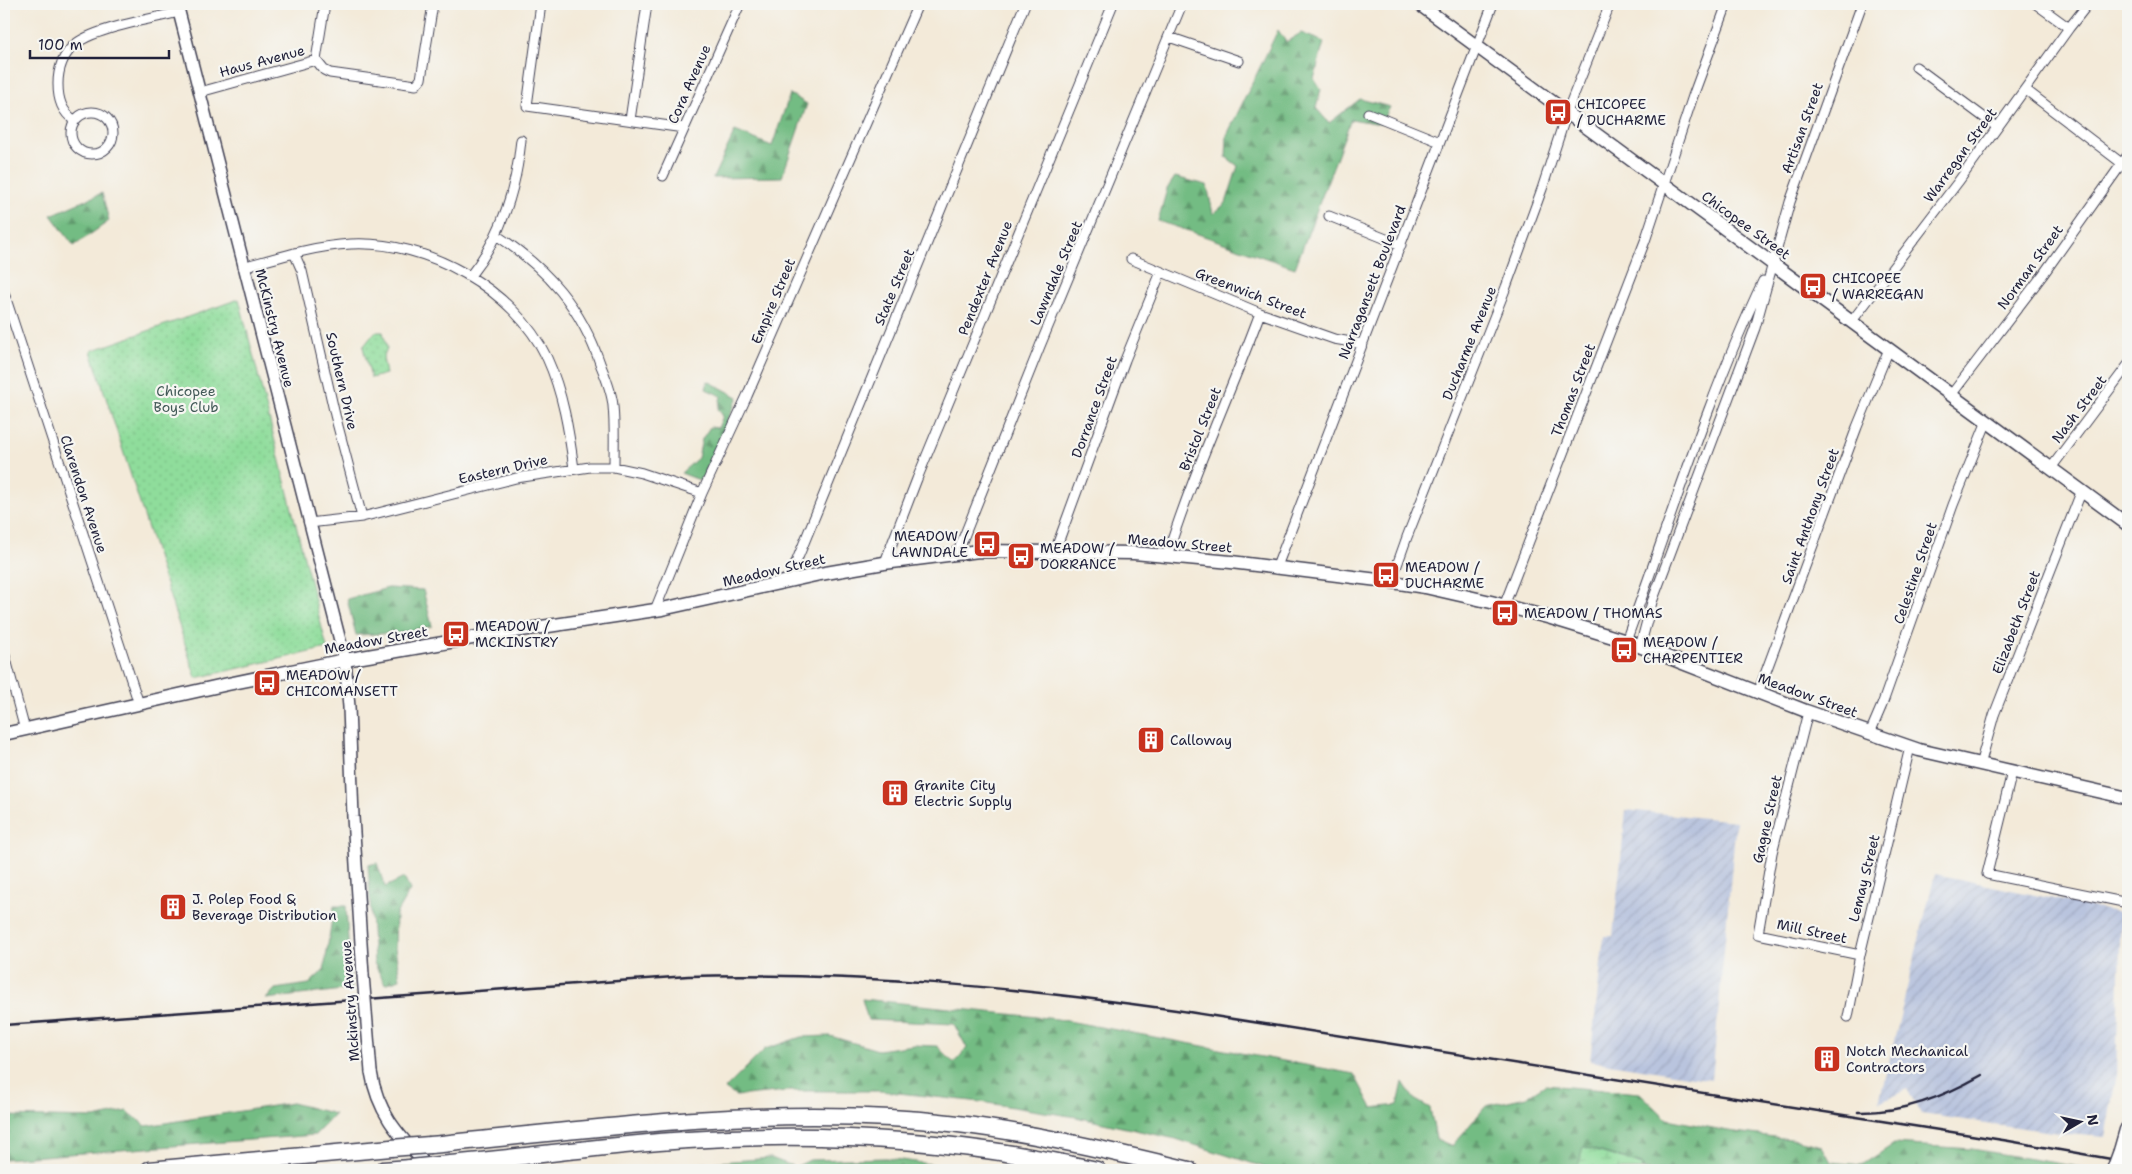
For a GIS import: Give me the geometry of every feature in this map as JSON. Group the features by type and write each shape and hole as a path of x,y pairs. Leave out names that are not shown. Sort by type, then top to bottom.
{"highway":[{"path":"149,1170 712,1119 807,1116 871,1117 927,1121 1029,1135 1081,1144 1189,1170"},
{"path":"2115,1170 2124,1151 2128,1130"},
{"path":"383,1170 697,1140 802,1137 937,1143 1052,1160 1097,1170"}],"main road":[{"name":"Chicopee Street","path":"1419,4 2128,525"},
{"name":"Meadow Street","path":"4,734 345,660 501,633 655,610 885,562 979,551 1134,553 1232,562 1440,590 1551,618 1626,641 1808,712 1910,747 1980,765 2128,798"}],"street":[{"path":"316,60 325,4"},
{"name":"Haus Avenue","path":"200,92 316,60 324,70 330,73 416,86 420,79 433,4"},
{"path":"541,4 526,106 684,128"},
{"path":"630,120 647,4"},
{"name":"Cora Avenue","path":"663,176 740,4"},
{"name":"Empire Street","path":"655,610 702,493 747,396 918,4"},
{"name":"State Street","path":"788,582 1025,4"},
{"name":"Pendexter Avenue","path":"885,562 1113,4"},
{"name":"Lawndale Street","path":"957,554 1040,346 1170,37 1182,4"},
{"name":"Narragansett Boulevard","path":"1276,569 1493,4"},
{"name":"Ducharme Avenue","path":"1391,582 1410,528 1506,287 1542,189 1567,112 1610,4"},
{"name":"Thomas Street","path":"1504,606 1620,307 1664,184 1692,96 1727,4"},
{"name":"Artisan Street","path":"1772,263 1790,202 1862,4"},
{"path":"2036,4 2069,28"},
{"name":"Warregan Street","path":"1852,321 1958,182 1996,127 2026,90 2088,4"},
{"path":"74,121 63,109 58,92 62,64 71,48 92,35 178,8"},
{"name":"McKinstry Avenue","path":"178,8 345,660"},
{"path":"1170,37 1239,61"},
{"path":"1916,67 1996,127"},
{"path":"2026,90 2125,165"},
{"path":"88,112 104,115 112,129 113,135 109,144 97,153 88,153 80,150 74,144 71,136 74,121 79,116 88,112"},
{"path":"1368,113 1440,142"},
{"path":"470,276 487,255 506,213 517,176 521,140"},
{"name":"Norman Street","path":"1951,395 2125,165 2128,155"},
{"path":"1329,216 1401,245"},
{"path":"496,236 533,262 554,282 584,326 596,351 613,404 614,467"},
{"path":"243,267 324,246 353,244 400,248 442,260 470,276 497,296 526,326 546,357 555,379 566,419 574,469"},
{"name":"Southern Drive","path":"294,253 302,271 335,415 362,517"},
{"name":"Greenwich Street","path":"1131,259 1260,313 1334,339 1363,344"},
{"path":"1626,641 1664,532 1728,361 1772,263"},
{"path":"1640,647 1652,602 1755,328 1772,263"},
{"name":"Dorrance Street","path":"1055,551 1118,378 1161,272"},
{"name":"Clarendon Avenue","path":"4,293 138,704"},
{"name":"Bristol Street","path":"1167,556 1184,503 1236,379 1260,313"},
{"name":"Saint Anthony Street","path":"1758,693 1857,427 1889,349"},
{"path":"1728,361 1740,367"},
{"name":"Nash Street","path":"2051,468 2128,365"},
{"name":"Celestine Street","path":"1870,733 1882,706 1953,505 1987,421"},
{"path":"1694,450 1707,454"},
{"name":"Eastern Drive","path":"309,522 362,517 497,482 574,469 614,467 666,480 702,493"},
{"name":"Elizabeth Street","path":"1980,765 1994,716 2082,490"},
{"path":"1664,532 1676,536"},
{"path":"4,652 25,730"},
{"name":"Mckinstry Avenue","path":"345,660 349,707 353,817 370,1072 375,1093 392,1127 431,1170"},
{"name":"Gagne Street","path":"1758,934 1772,853 1808,712"},
{"name":"Lemay Street","path":"1848,1017 1860,955 1910,747"},
{"path":"2012,772 1987,874 2128,903"},
{"name":"Mill Street","path":"1758,934 1860,955"}],"shaded area":[{"path":"1626,810 1736,821 1712,1080 1590,1061 1604,936 1613,936"},
{"path":"1935,874 2121,913 2116,1078 2105,1137 2067,1134 1921,1114 1907,1089 1879,1102"}],"green space":[{"path":"1278,30 1286,42 1301,33 1324,42 1314,79 1321,89 1316,108 1329,123 1360,99 1390,107 1381,124 1351,119 1295,268 1158,221 1167,189 1175,177 1207,185 1213,214 1226,203 1238,166 1226,157 1227,135"},
{"path":"790,94 807,104 782,177 713,178 735,131 772,146"},
{"path":"102,193 109,221 74,246 51,215"},
{"name":"Chicopee Boys Club","path":"239,299 327,648 196,678 91,351"},
{"path":"375,332 383,332 387,348 383,358 386,374 371,378 363,347"},
{"path":"708,381 738,397 702,481 681,473 698,458 702,439 710,427 718,428 723,416 718,409 721,396 706,389"},
{"path":"388,588 423,590 432,626 398,633 356,635 347,599"},
{"path":"377,863 385,887 404,878 410,890 396,914 395,948 400,979 385,984 374,963 368,865"},
{"path":"334,906 346,906 351,989 266,999 275,989 309,984 324,970"},
{"path":"862,999 1057,1019 1354,1074 1372,1108 1398,1105 1403,1082 1414,1099 1430,1108 1436,1139 1452,1146 1486,1106 1526,1097 1545,1085 1640,1093 1667,1119 1728,1131 1797,1140 1822,1146 1831,1162 1862,1165 1894,1144 1972,1149 2097,1170 1643,1170 1642,1164 1584,1147 1577,1170 1273,1170 1176,1139 1076,1117 981,1102 880,1091 787,1091 736,1096 725,1089 765,1049 801,1037 830,1036 878,1050 914,1045 937,1046 954,1063 967,1048 954,1024 868,1020"},
{"path":"292,1103 335,1114 315,1135 4,1159 4,1116 94,1118 127,1111 146,1126"},
{"path":"1583,1147 1642,1165 1643,1170 1577,1170"},
{"path":"771,1158 795,1167 810,1160 886,1158 975,1170 662,1170 682,1165"}],"railway":[{"path":"4,1025 688,976 811,976 872,979 1054,994 1176,1010 2009,1141 2128,1162"},
{"path":"1858,1112 1875,1112 1907,1107 1937,1097 1982,1075"}],"place":[{"name":"CHICOPEE / DUCHARME","path":"1558,112"},
{"name":"CHICOPEE / WARREGAN","path":"1813,286"},
{"name":"MEADOW / LAWNDALE","path":"987,544"},
{"name":"MEADOW / DORRANCE","path":"1021,556"},
{"name":"MEADOW / DUCHARME","path":"1386,575"},
{"name":"MEADOW / THOMAS","path":"1505,613"},
{"name":"MEADOW / MCKINSTRY","path":"456,634"},
{"name":"MEADOW / CHARPENTIER","path":"1624,650"},
{"name":"MEADOW / CHICOMANSETT","path":"267,683"},
{"name":"Calloway","path":"1151,740"},
{"name":"Granite City Electric Supply","path":"895,793"},
{"name":"J. Polep Food & Beverage Distribution","path":"173,907"},
{"name":"Notch Mechanical Contractors","path":"1827,1059"}]}
